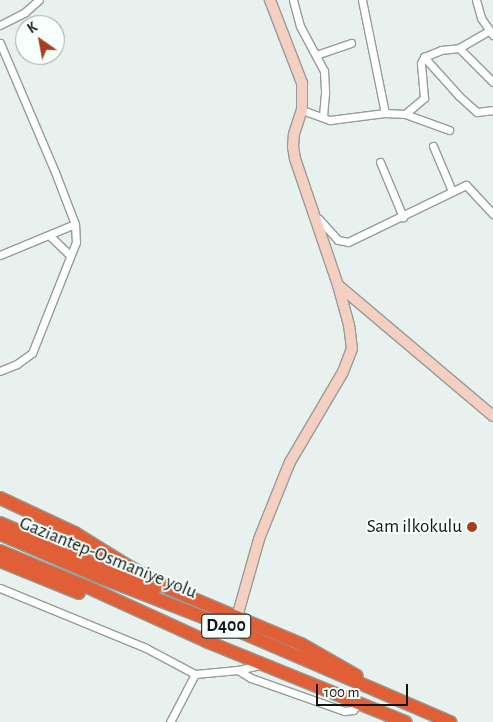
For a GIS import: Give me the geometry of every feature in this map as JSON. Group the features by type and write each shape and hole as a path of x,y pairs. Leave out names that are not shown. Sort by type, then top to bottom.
{"highway":[{"path":"0,498 75,533 163,586 301,644 348,670 367,687"},
{"name":"D400","path":"0,523 180,602 211,620"},
{"name":"Gaziantep-Osmaniye yolu","path":"0,534 211,620 450,722"},
{"name":"Gaziantep-Osmaniye yolu","path":"0,550 208,642 405,722"},
{"name":"D400","path":"0,561 170,631 208,642"}],"street":[{"path":"0,25 25,12 39,0"},
{"path":"237,617 259,539 290,462 342,372 352,349 349,325 338,285 292,147 302,110 303,98 300,73 270,0"},
{"path":"293,0 300,26 324,71 322,117"},
{"path":"362,0 386,113"},
{"path":"405,114 424,98 421,63 424,57 441,50 459,48 490,33 481,18 476,0"},
{"path":"0,43 75,224 76,242 32,353 17,364 0,370"},
{"path":"316,55 351,43"},
{"path":"459,48 493,82"},
{"path":"424,57 459,96 477,112 493,110"},
{"path":"302,110 330,120 386,113 405,114 449,130"},
{"path":"432,146 452,191"},
{"path":"380,162 402,216"},
{"path":"312,208 324,227 338,240 348,242 466,185 493,214"},
{"path":"0,255 50,236 75,224"},
{"path":"50,236 70,255"},
{"path":"338,285 493,416"},
{"path":"0,588 146,648 195,674 238,670 262,664"},
{"path":"238,670 251,678 344,711 353,710 359,703"},
{"path":"170,722 195,674"}],"place":[{"name":"Sam ilkokulu","path":"472,527"}]}
